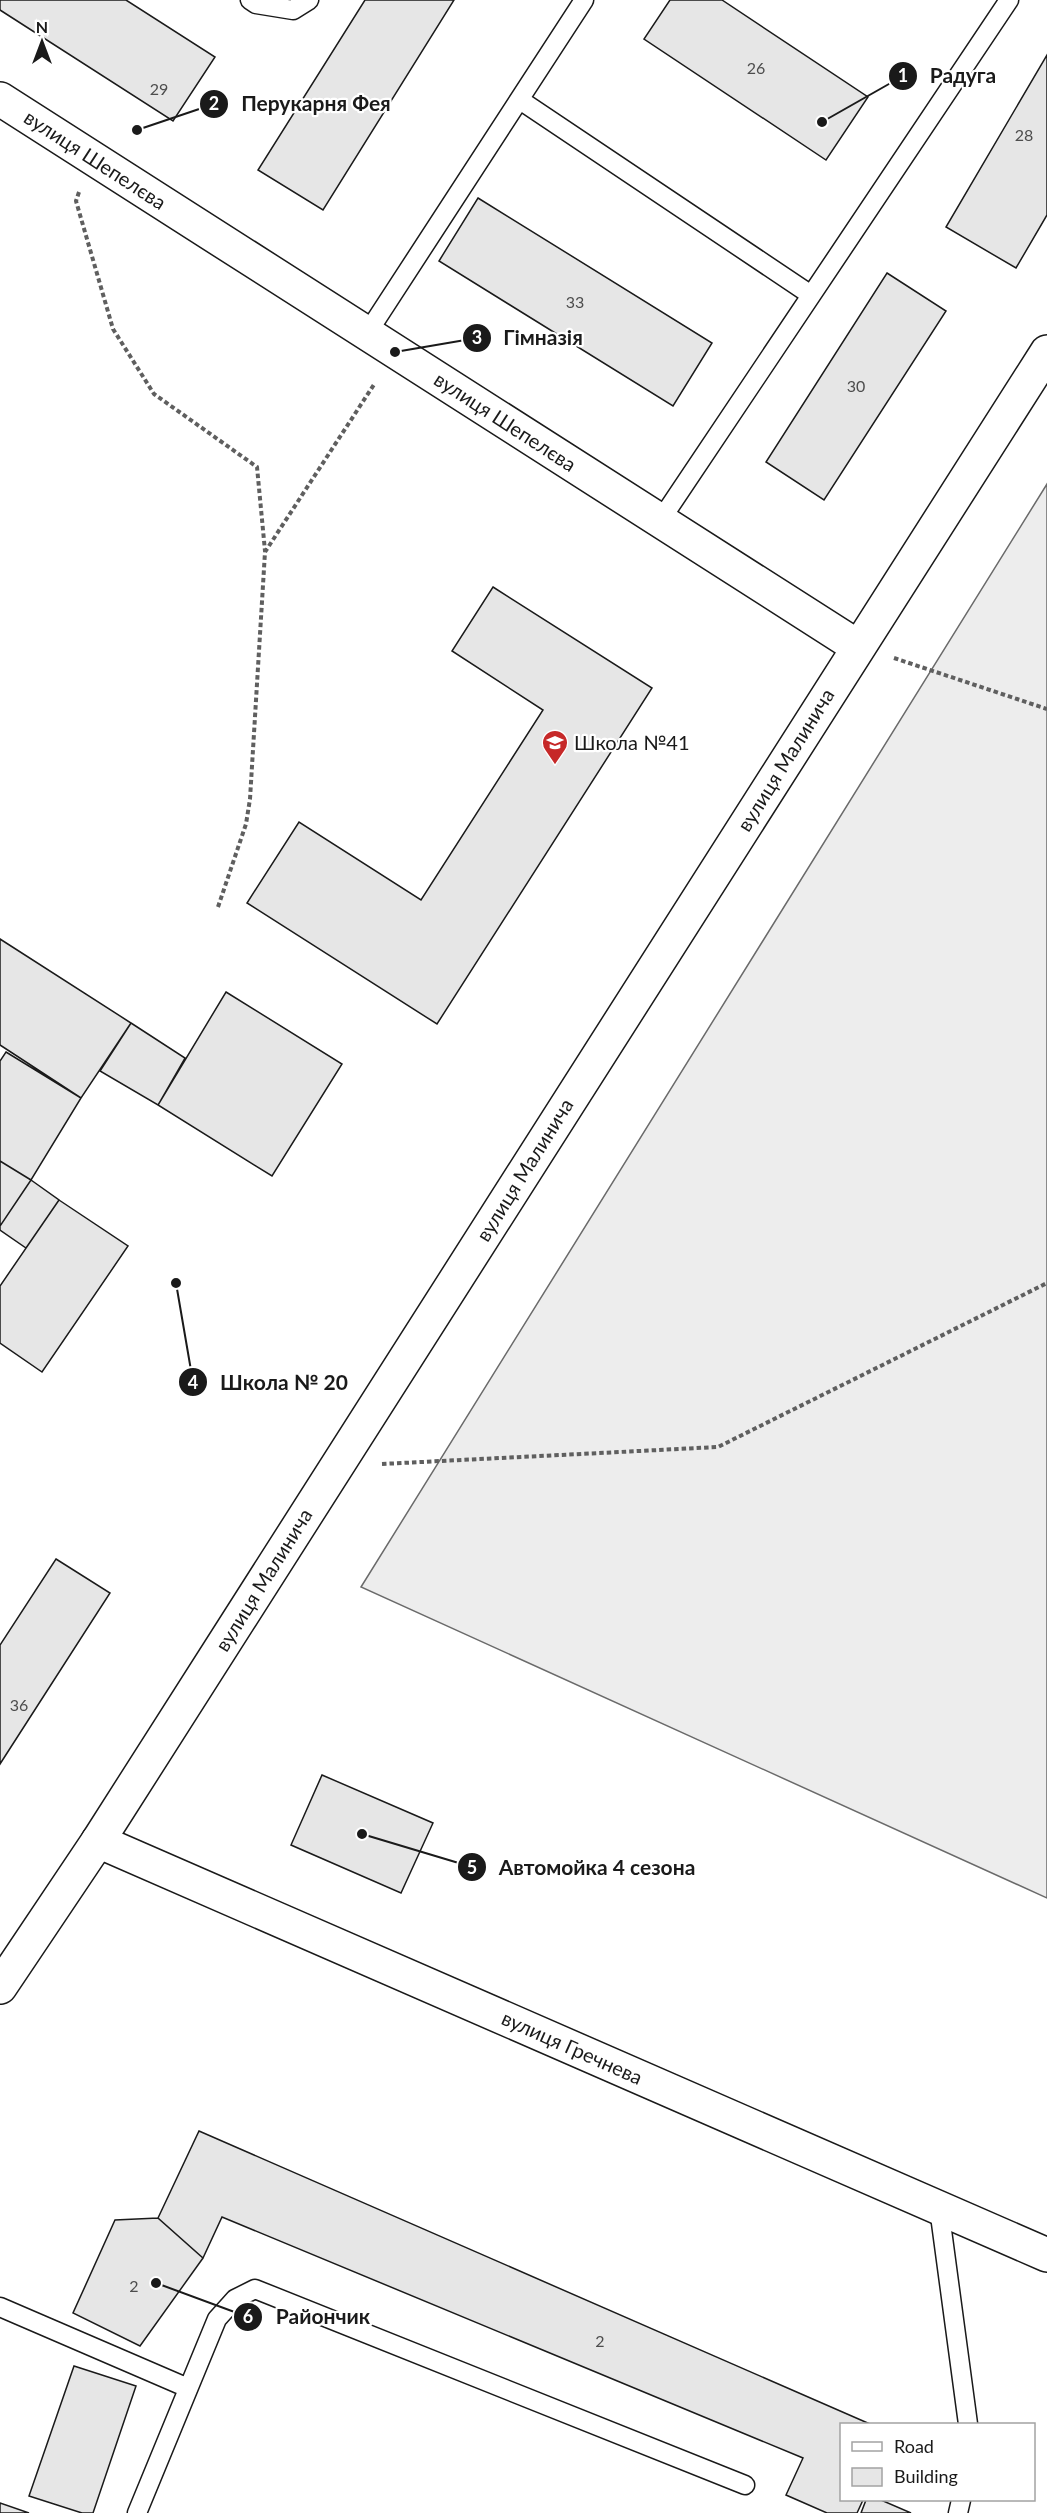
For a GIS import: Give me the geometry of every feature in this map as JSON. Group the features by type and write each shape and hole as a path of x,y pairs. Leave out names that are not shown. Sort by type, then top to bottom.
{"street":[{"name":"вулиця Шепелєва","path":"0,99 858,647"},
{"name":"вулиця Малинича","path":"0,1987 98,1841 1047,352"},
{"name":"вулиця Гречнева","path":"98,1841 1047,2255"}],"lane":[{"path":"250,0 256,4 293,10 309,0"},
{"path":"368,332 584,0"},
{"path":"660,521 1009,0"},
{"path":"520,100 811,295"},
{"path":"939,2208 968,2423"},
{"path":"137,2513 217,2319 235,2299 255,2289 745,2485"},
{"path":"0,2307 188,2388"}],"path":[{"path":"91,157 76,201 112,329 154,393 257,467 266,552 250,799 246,824 218,907"},
{"path":"266,552 395,352"},
{"path":"858,647 1047,709"},
{"path":"336,1467 718,1447 1047,1283"}],"shaded area":[{"path":"1047,484 1047,1898 361,1587"}],"building":[{"path":"0,0 126,0 215,57 173,121 0,10"},
{"path":"365,0 454,0 323,210 258,170"},
{"path":"670,0 722,0 868,97 826,160 644,39"},
{"path":"1047,55 1047,215 1016,268 946,227"},
{"path":"478,198 712,343 673,406 439,261"},
{"path":"887,273 946,311 824,500 766,462"},
{"name":"Школа №41","path":"493,587 652,688 437,1024 247,903 299,822 421,900 543,710 452,651"},
{"path":"0,939 131,1023 81,1098 0,1045"},
{"path":"226,992 342,1064 272,1176 158,1105"},
{"path":"131,1023 185,1058 158,1105 100,1071"},
{"path":"6,1052 81,1098 31,1180 0,1161 0,1061"},
{"path":"0,1161 31,1180 0,1226"},
{"path":"31,1180 59,1200 26,1248 0,1230 0,1226"},
{"path":"59,1200 128,1246 42,1372 0,1343 0,1286"},
{"path":"56,1559 110,1593 0,1764 0,1645"},
{"path":"322,1775 433,1823 401,1893 291,1845"},
{"path":"199,2131 868,2423 840,2423 840,2501 863,2501 857,2513 827,2513 786,2495 803,2458 222,2217 203,2258 158,2218"},
{"path":"158,2218 203,2258 140,2346 73,2313 115,2220"},
{"path":"74,2366 136,2386 93,2513 82,2513 29,2496"},
{"path":"866,2501 883,2501 911,2513 861,2513"},
{"path":"0,2503 29,2513 0,2513"}],"place":[{"name":"Радуга","path":"822,122"},
{"name":"Перукарня Фея","path":"137,130"},
{"name":"Гімназія","path":"395,352"},
{"name":"Школа №41","path":"555,766"},
{"name":"Школа № 20","path":"176,1283"},
{"name":"Автомойка 4 сезона","path":"362,1834"},
{"name":"Райончик","path":"156,2283"}]}
